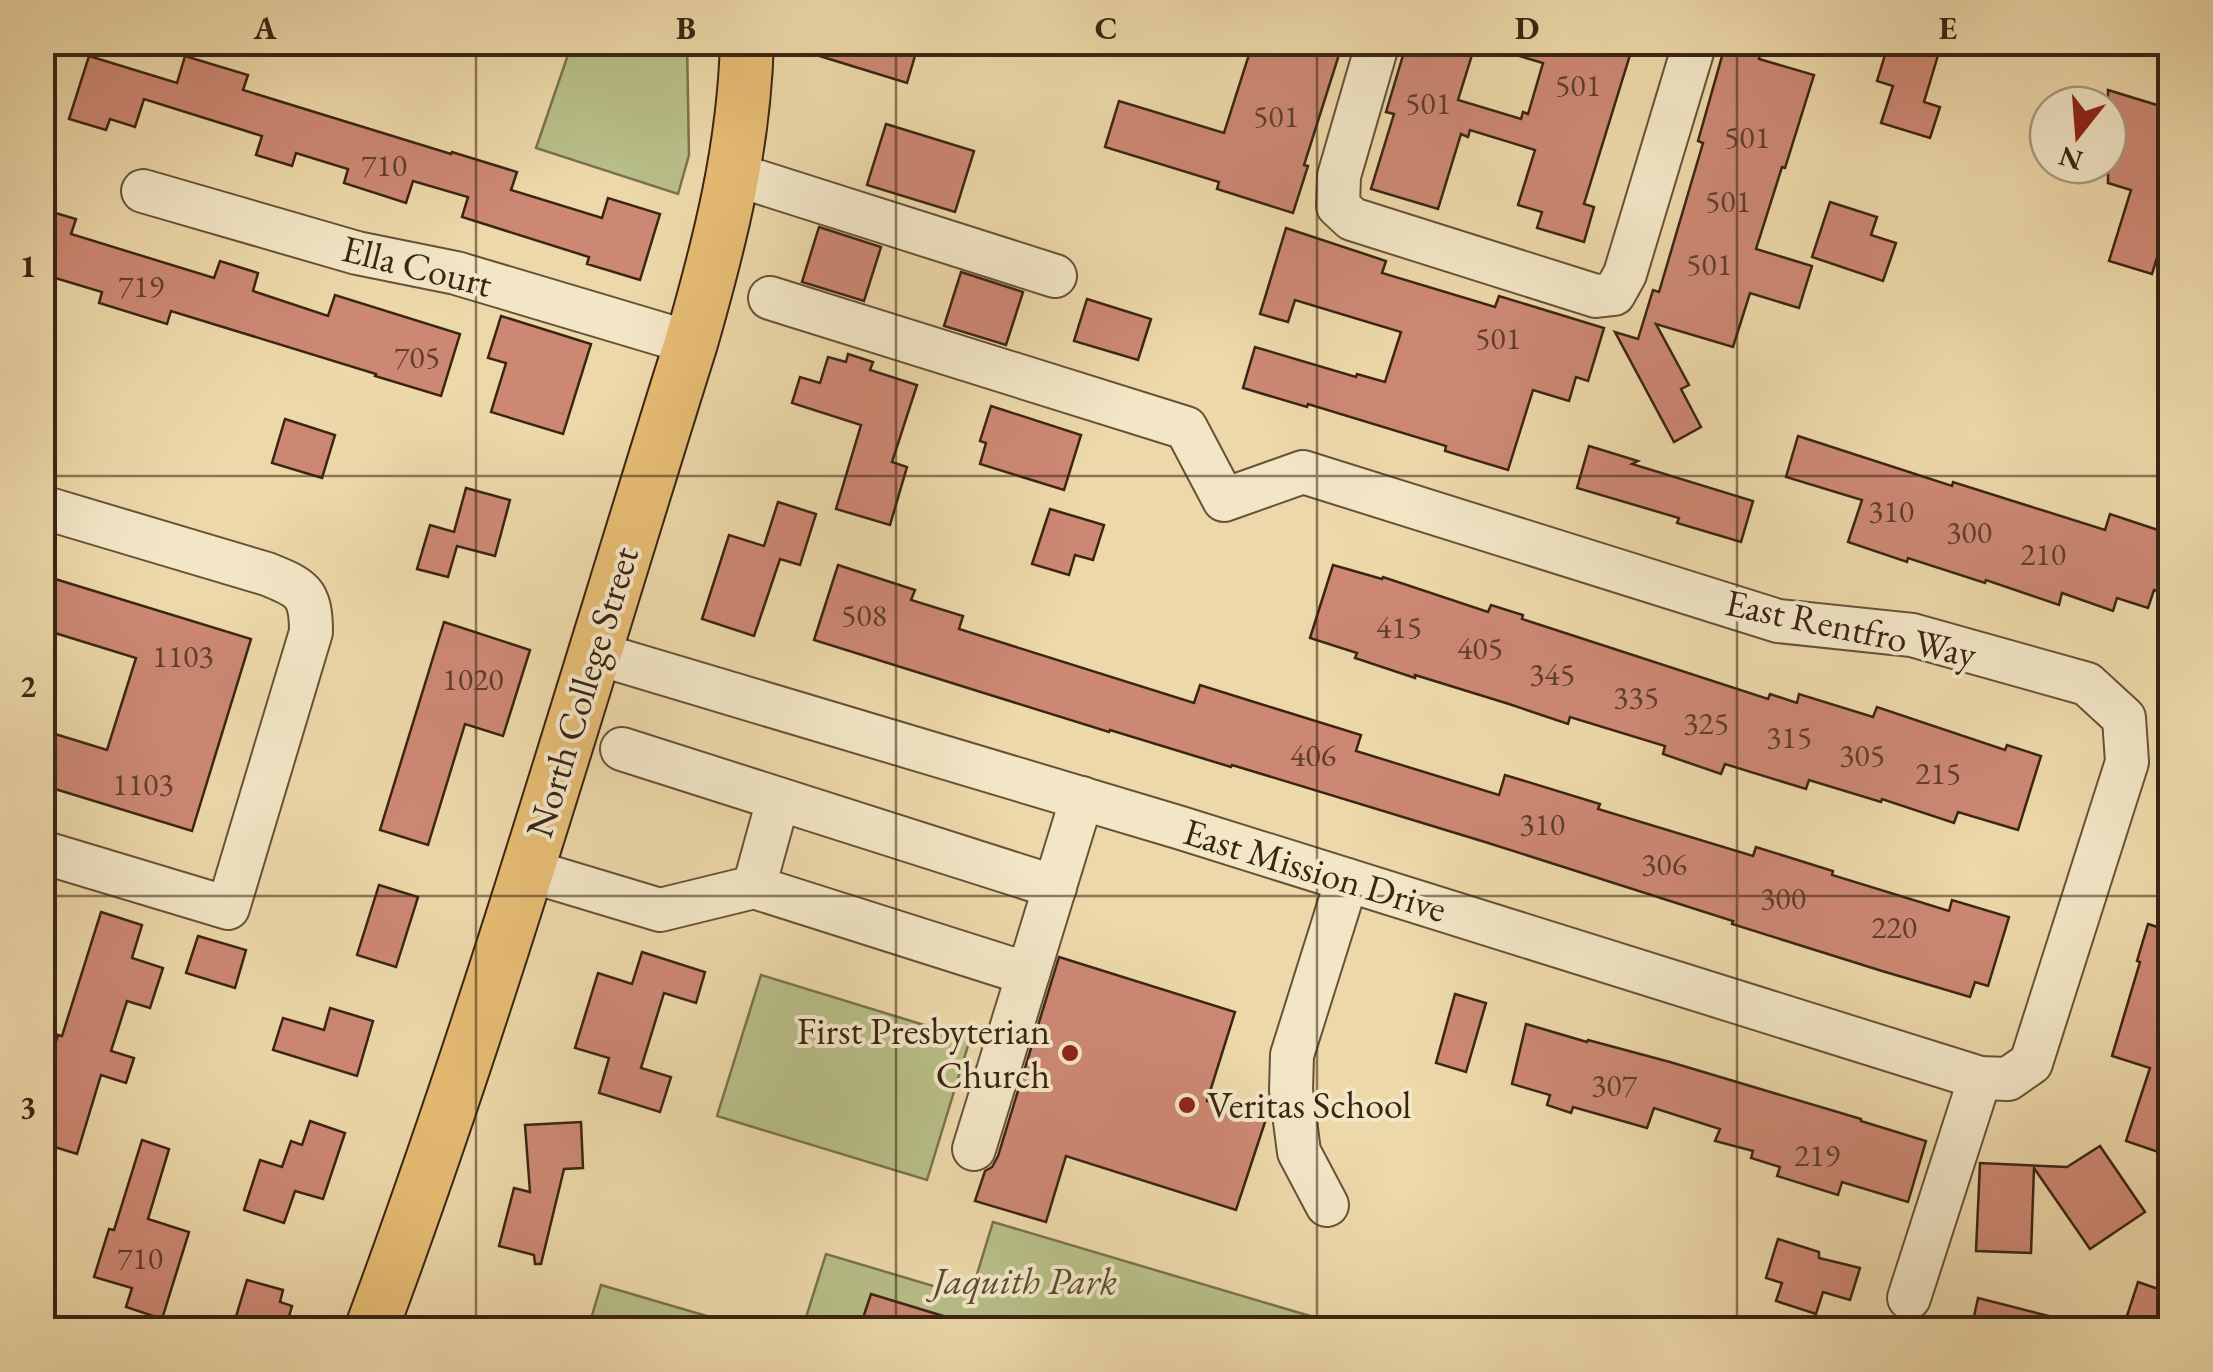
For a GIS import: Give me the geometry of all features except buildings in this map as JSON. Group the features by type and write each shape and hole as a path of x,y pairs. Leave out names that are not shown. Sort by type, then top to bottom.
{"main road":[{"name":"North College Street","path":"371,1330 475,1036 691,343 734,174 746,89 747,42"}],"street":[{"path":"1378,42 1338,176 1338,206 1352,220 1596,296 1614,294 1625,274 1695,42"},
{"path":"734,174 1054,276"},
{"name":"Ella Court","path":"143,191 358,253 456,273 691,343"},
{"name":"East Rentfro Way","path":"770,298 1186,428 1224,500 1304,472 1778,621 1912,635 2087,684 2124,718 2127,762 2031,1064 2008,1079 1980,1078"},
{"path":"42,507 294,585 311,606 311,632 228,908 42,852"},
{"name":"East Mission Drive","path":"595,653 1082,798 1980,1078"},
{"path":"622,749 1055,887"},
{"path":"974,1150 1082,798"},
{"path":"754,886 778,800"},
{"path":"527,870 660,910 754,886 1028,974"},
{"path":"1327,1205 1298,1152 1291,1090 1292,1055 1348,880"},
{"path":"1910,1298 1980,1078"}],"green space":[{"path":"572,43 687,43 689,155 678,194 536,148"},
{"path":"761,975 970,1039 927,1180 717,1116"},
{"name":"Jaquith Park","path":"993,1222 1354,1329 802,1330 826,1254 970,1297"},
{"path":"601,1285 751,1329 588,1329"}],"place":[{"name":"First Presbyterian Church","path":"1070,1053"},
{"name":"Veritas School","path":"1187,1105"}]}
